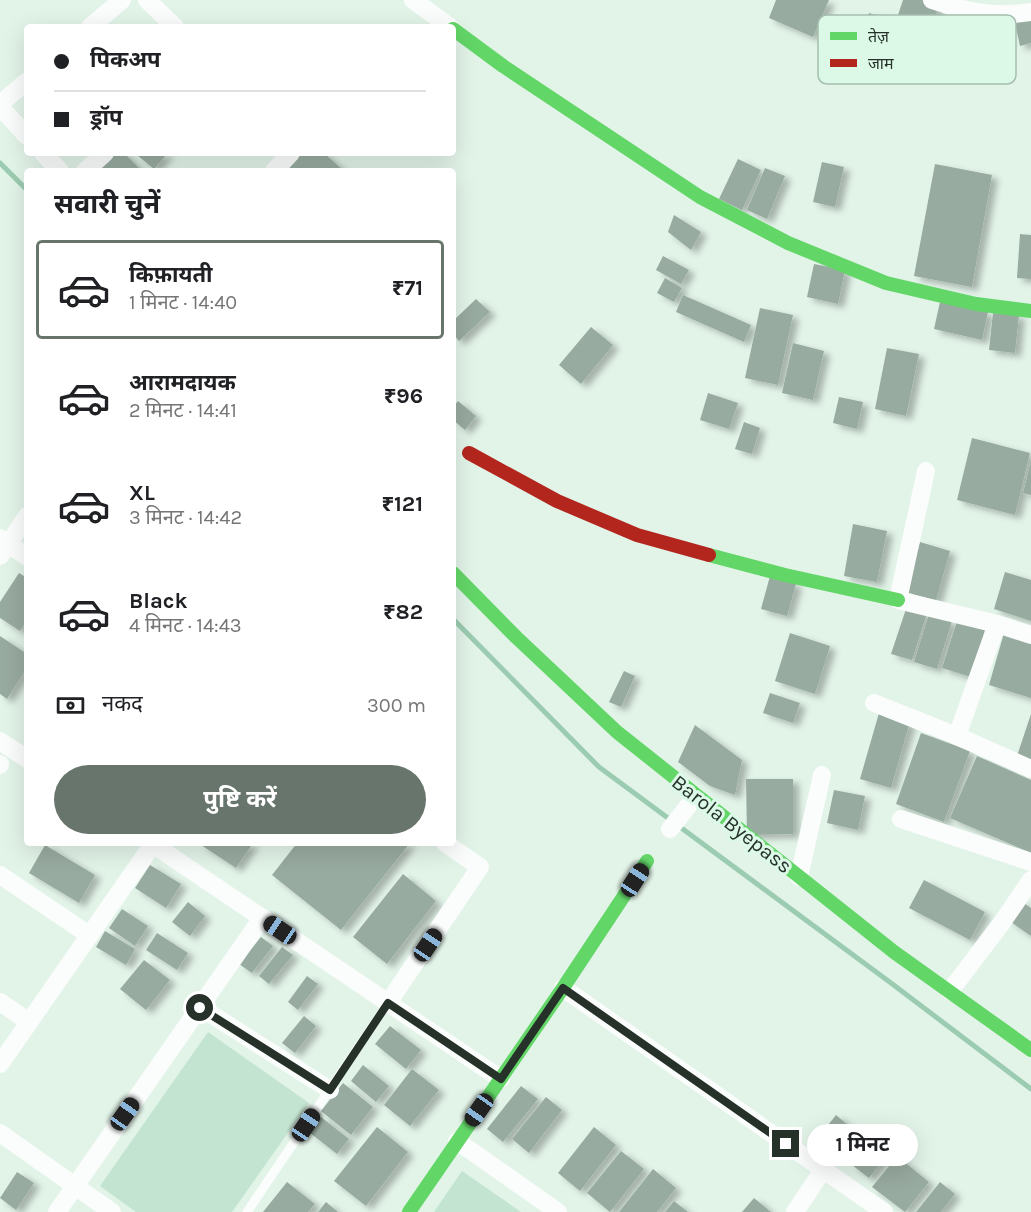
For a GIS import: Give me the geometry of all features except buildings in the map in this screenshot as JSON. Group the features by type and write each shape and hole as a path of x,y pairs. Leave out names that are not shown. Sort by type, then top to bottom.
{"street":[{"path":"94,24 122,0"},
{"path":"147,0 172,24"},
{"path":"413,0 446,24"},
{"path":"932,0 960,9 983,13 1009,15 1031,12"},
{"path":"456,32 503,66 700,197 788,243 886,283 976,304 1031,311"},
{"path":"24,84 0,106 24,133"},
{"path":"46,156 57,168"},
{"path":"88,168 102,156"},
{"path":"277,168 288,156"},
{"path":"469,453 557,501 637,535 785,575 997,624 1031,635"},
{"path":"898,600 926,471"},
{"path":"24,520 3,546 24,556"},
{"name":"Barola Byepass","path":"456,576 516,637 617,732 894,952 1031,1050"},
{"path":"957,736 997,624"},
{"path":"874,703 1031,769"},
{"path":"0,741 24,757"},
{"path":"798,877 822,775"},
{"path":"670,829 696,796"},
{"path":"901,819 1031,862"},
{"path":"0,1064 151,846"},
{"path":"155,846 501,1079"},
{"path":"388,1003 480,867 449,846"},
{"path":"410,1212 563,988 646,861"},
{"path":"0,875 89,935"},
{"path":"950,991 1031,880"},
{"path":"57,1212 262,918"},
{"path":"563,988 884,1212"},
{"path":"0,1002 29,1022"},
{"path":"200,1008 330,1090"},
{"path":"0,1133 112,1212"},
{"path":"457,1141 558,1212"},
{"path":"795,1212 823,1170"}],"lane":[{"path":"247,1212 388,1003"}],"green space":[{"path":"208,1032 309,1103 232,1212 136,1212 100,1186"},
{"path":"462,1171 521,1212 434,1212"}],"waterway":[{"path":"0,163 24,187"},
{"path":"456,622 599,767 1031,1089"}],"traffic: fast":[{"path":"456,31 503,66 700,197 788,243 886,283 976,304 1031,311"},
{"path":"709,555 785,575 898,600"},
{"path":"456,576 516,637 617,732 894,952 1031,1050"},
{"path":"409,1212 647,861"}],"traffic: jam":[{"path":"469,453 557,501 637,535 709,555"}],"route":[{"path":"200,1008 330,1090 388,1003 501,1079 563,988 786,1144"}]}
